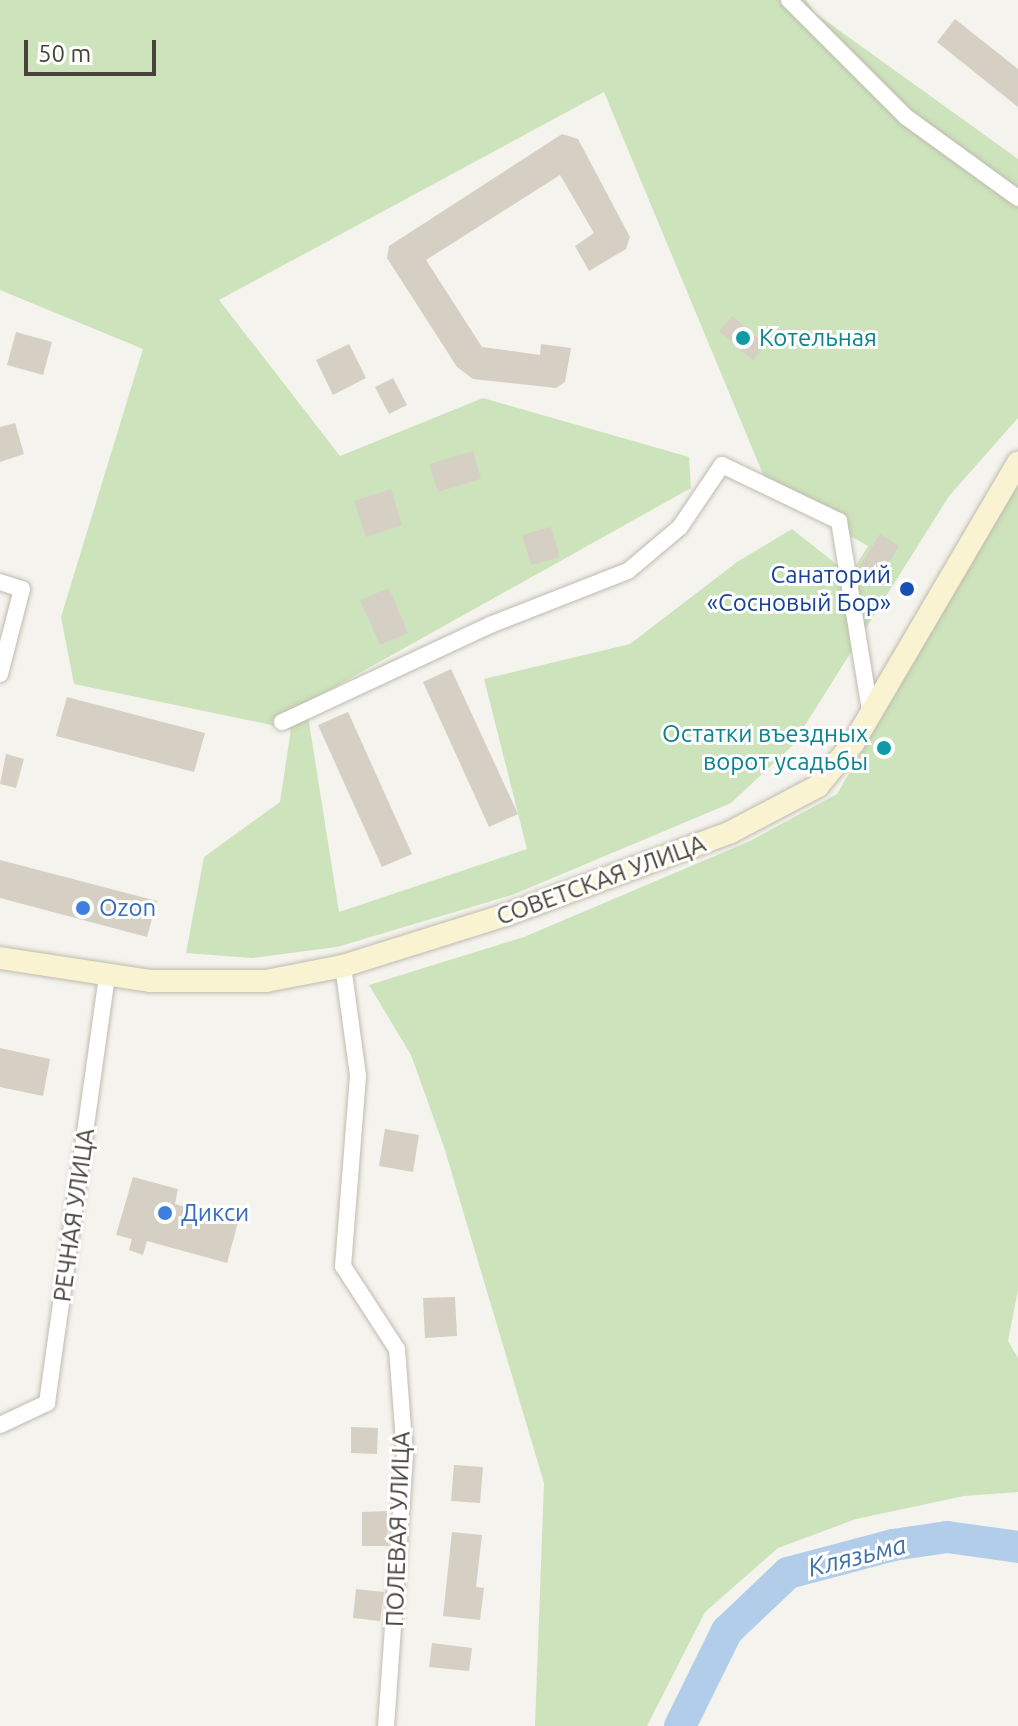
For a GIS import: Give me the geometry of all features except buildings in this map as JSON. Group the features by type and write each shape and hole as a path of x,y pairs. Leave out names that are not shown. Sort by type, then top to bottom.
{"main road":[{"name":"СОВЕТСКАЯ УЛИЦА","path":"0,958 107,975 210,984 266,981 343,966 506,915 729,833 818,786 871,716 1018,462"}],"street":[{"path":"789,0 906,117 1018,198"},
{"path":"282,722 490,625 628,571 680,527 722,465 737,468 839,521 871,716"},
{"path":"0,582 22,589 0,674"},
{"name":"ПОЛЕВАЯ УЛИЦА","path":"343,966 358,1076 343,1266 397,1349 405,1455 386,1726"},
{"name":"РЕЧНАЯ УЛИЦА","path":"0,1425 47,1403 107,975"}],"green space":[{"path":"0,0 806,0 815,13 1018,159 1018,418 949,496 792,746 731,803 512,895 337,947 252,958 186,953 204,857 280,802 291,729 74,684 61,617 143,349 0,290","holes":["604,92 770,491 868,546 850,575 792,529 737,562 630,644 484,679 527,849 339,912 306,703 691,488 689,457 483,398 340,456 219,300"]},
{"path":"1018,485 1018,1290 1008,1341 1018,1358 1018,1492 964,1496 856,1519 778,1548 705,1612 647,1726 535,1726 544,1483 444,1147 411,1055 369,985 524,937 750,841 837,794"}],"waterway":[{"name":"Клязьма","path":"680,1726 727,1631 788,1573 893,1545 947,1537 1018,1547"}],"place":[{"name":"Котельная","path":"743,338"},
{"name":"Санаторий «Сосновый Бор»","path":"907,589"},
{"name":"Остатки въездных ворот усадьбы","path":"884,748"},
{"name":"Ozon","path":"83,908"},
{"name":"Дикси","path":"165,1213"}]}
